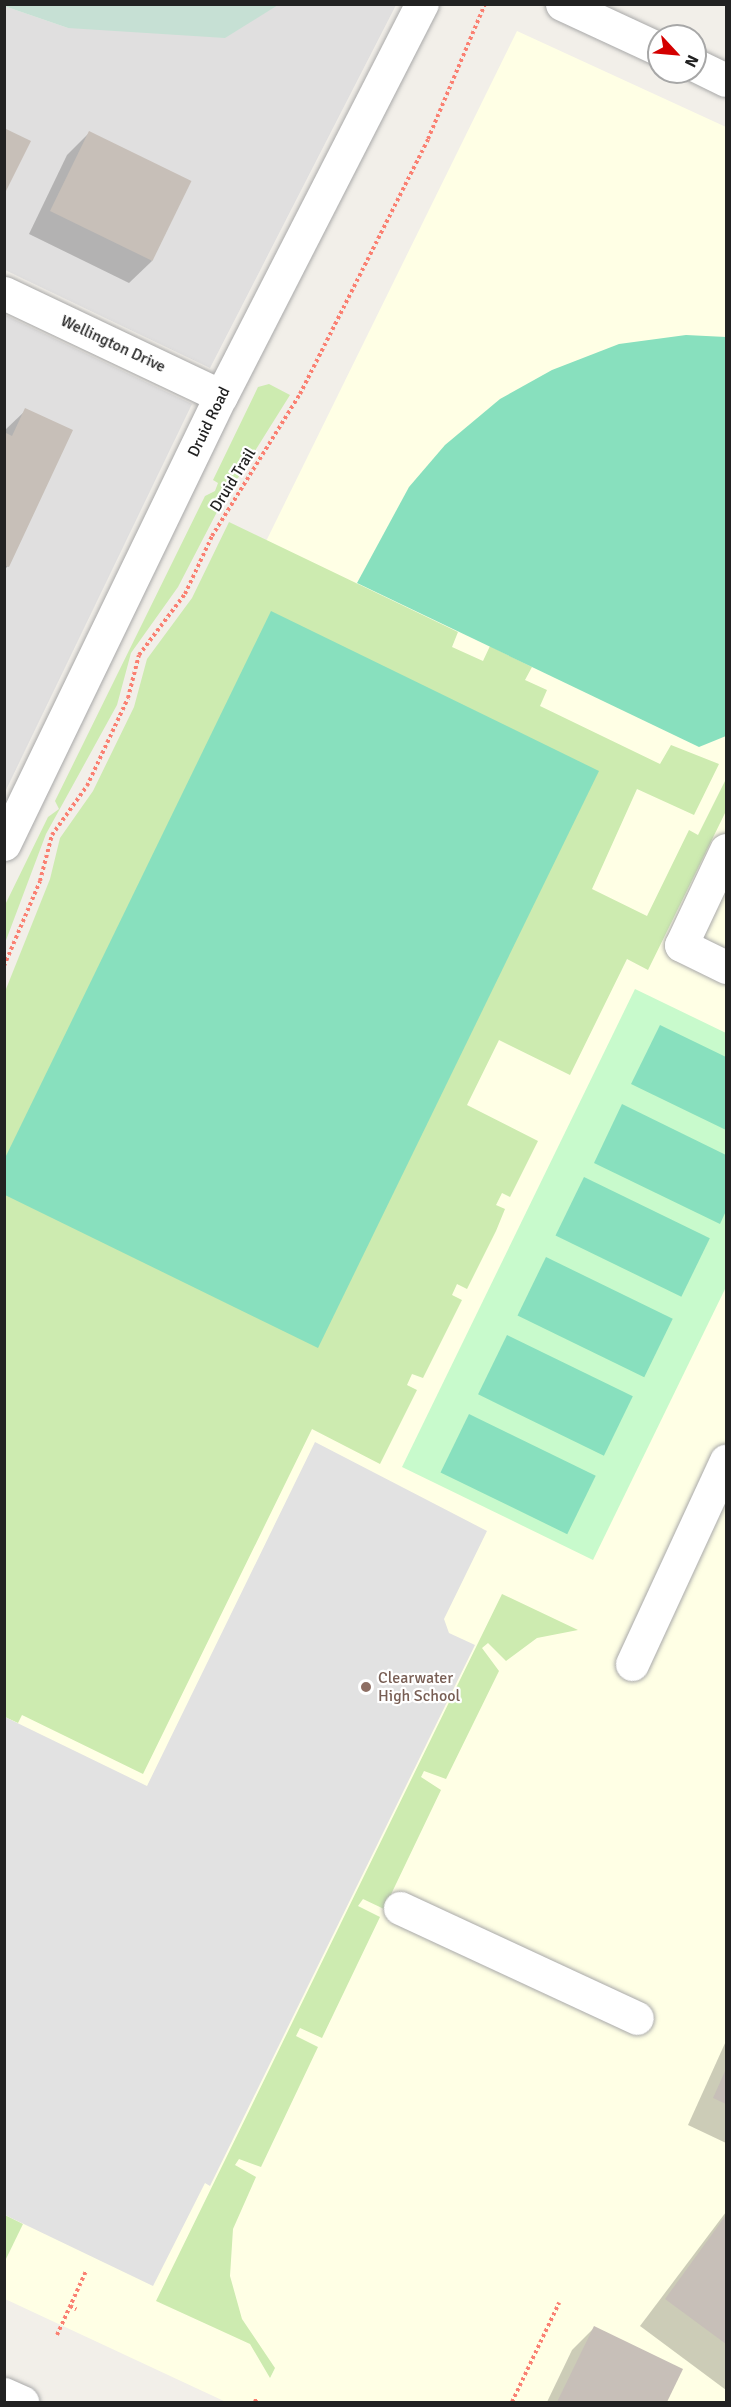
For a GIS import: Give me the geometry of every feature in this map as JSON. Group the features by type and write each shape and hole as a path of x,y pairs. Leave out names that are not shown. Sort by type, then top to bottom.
{"street":[{"name":"Druid Road","path":"4,844 221,396 422,4"},
{"path":"562,4 647,43"},
{"path":"707,71 726,80"},
{"name":"Wellington Drive","path":"4,293 221,396"},
{"path":"726,850 681,945 726,967"},
{"path":"632,1664 726,1461"},
{"path":"400,1908 637,2018"},
{"path":"4,2394 22,2403"}],"path":[{"name":"Druid Trail","path":"4,966 40,881 52,835 87,786 128,698 139,654 185,594 212,536 300,394 428,139 484,4"},
{"path":"57,2335 86,2271"},
{"path":"512,2403 560,2303"},
{"path":"70,2306 76,2309"}],"shaded area":[{"path":"278,5 396,5 210,368 5,270 4,6 68,28"},
{"path":"278,5 225,38 68,28 4,6"},
{"name":"Clearwater High School","path":"517,31 726,127 726,2402 226,2402 5,2299 4,1074"},
{"path":"5,315 192,404 5,792"},
{"path":"315,1442 487,1531 444,1619 449,1633 475,1645 210,2186 205,2183 153,2286 5,2215 5,1717 147,1786"}],"green space":[{"path":"686,335 726,337 726,736 699,747 357,583 409,487 445,445 500,399 552,370 619,344"},
{"path":"269,384 290,395 218,510 178,587 131,653 117,705 46,834 5,943 5,905 48,817 59,809 55,801 205,496 215,491 218,483 213,480 258,387"},
{"path":"229,522 458,632 452,647 483,661 490,646 532,667 525,680 547,690 540,706 660,764 671,745 719,764 694,815 637,789 592,889 647,916 689,830 698,835 726,779 726,811 648,970 627,959 570,1075 499,1040 467,1105 538,1141 510,1197 502,1193 496,1205 505,1209 496,1231 467,1289 457,1284 452,1295 462,1300 423,1378 412,1374 407,1385 417,1390 380,1464 312,1429 143,1774 22,1715 18,1723 5,1717 4,994 50,879 60,838 93,791 134,707 147,659 192,598"},
{"path":"271,611 599,771 318,1348 5,1195 5,1158"},
{"path":"635,989 726,1033 726,1287 593,1560 402,1467"},
{"path":"660,1025 726,1057 726,1130 631,1084"},
{"path":"622,1104 726,1155 726,1211 720,1224 594,1163"},
{"path":"584,1177 710,1238 681,1297 556,1235"},
{"path":"546,1257 673,1319 644,1377 518,1315"},
{"path":"507,1335 633,1396 604,1456 478,1394"},
{"path":"469,1414 596,1476 567,1534 441,1472"},
{"path":"502,1594 578,1630 537,1638 506,1661 488,1643 482,1648 499,1671 446,1779 424,1771 421,1777 441,1790 384,1909 363,1899 358,1906 380,1917 322,2038 300,2028 296,2036 318,2047 261,2167 239,2159 235,2165 256,2177 233,2229 230,2276 242,2319 275,2368 270,2378 250,2344 156,2301"},
{"path":"5,2215 23,2224 5,2261"}],"building":[{"path":"4,128 31,141 6,191 4,190"},
{"path":"89,131 191,181 152,261 50,211"},
{"path":"25,408 73,430 9,567 4,565 4,432 12,436"},
{"path":"726,2069 726,2104 713,2098"},
{"path":"726,2215 726,2344 665,2299"},
{"path":"594,2326 683,2369 667,2402 557,2402"}],"place":[{"name":"Clearwater High School","path":"366,1687"}]}
